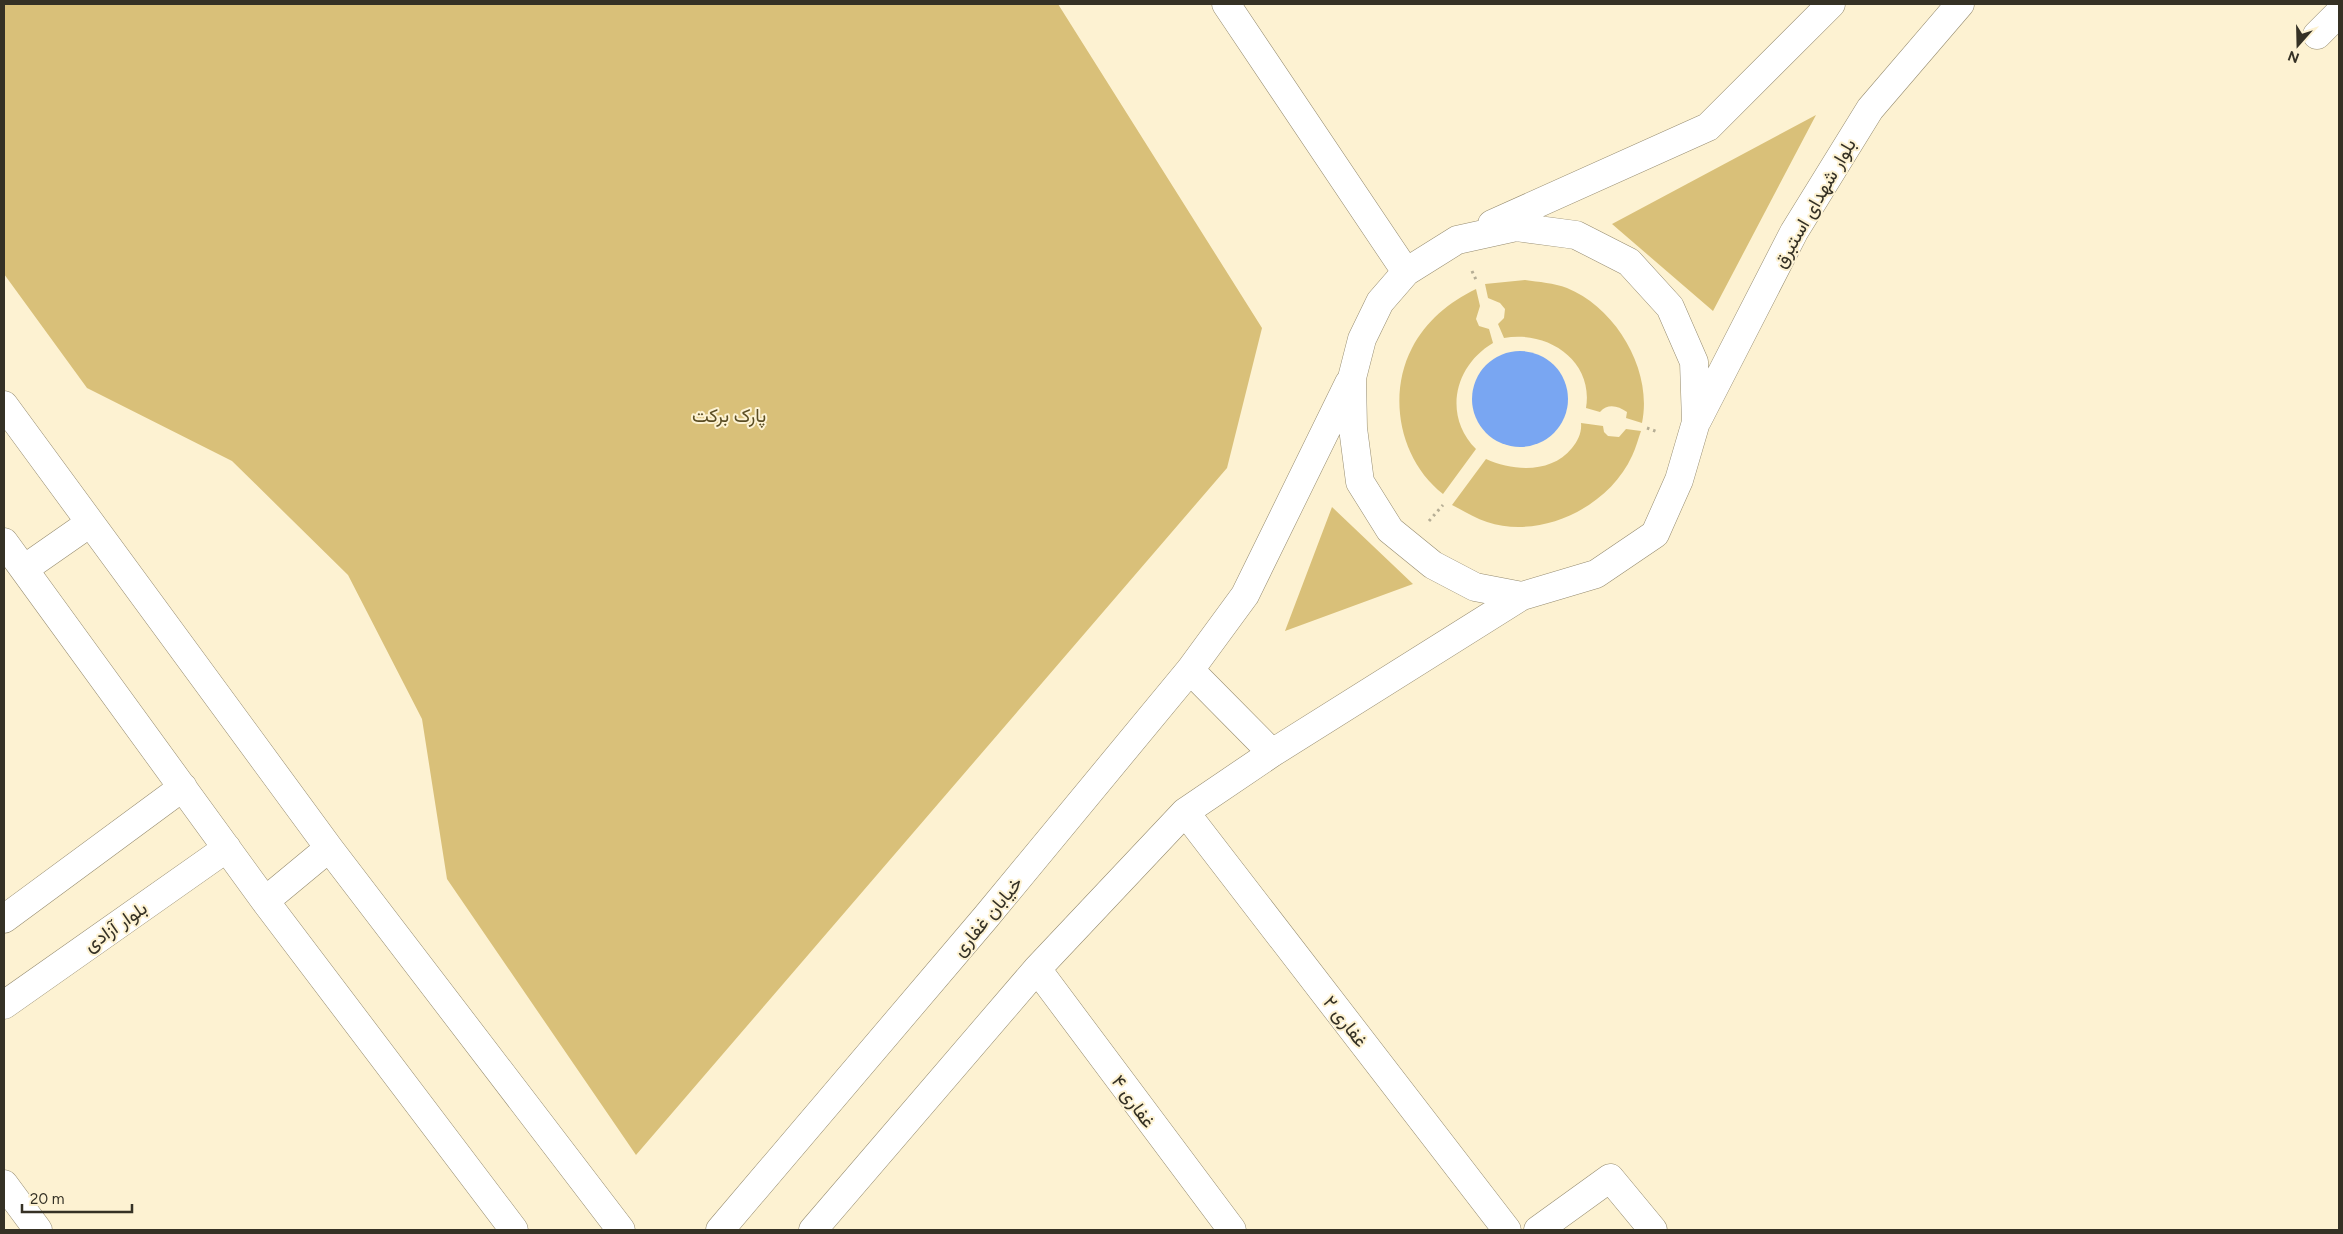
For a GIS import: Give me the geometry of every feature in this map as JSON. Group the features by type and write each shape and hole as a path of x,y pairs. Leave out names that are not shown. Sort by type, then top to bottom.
{"street":[{"path":"1226,4 1406,272"},
{"path":"1522,596 1475,587 1433,565 1390,530 1360,482 1353,428 1352,378 1362,338 1380,302 1406,272 1457,240 1708,127 1831,4"},
{"name":"بلوار شهدای استبرق","path":"1696,422 1794,232 1870,109 1952,7"},
{"path":"2317,36 2339,13"},
{"path":"815,1230 1037,969 1185,812 1272,753 1522,596 1596,574 1655,534 1679,480 1696,422 1694,362 1670,307 1629,262 1576,235 1516,227 1457,240"},
{"name":"خیابان غفاری","path":"720,1230 986,917 1190,670 1245,595 1352,378"},
{"path":"4,405 329,848 621,1230"},
{"path":"24,569 90,523"},
{"path":"4,542 265,901 514,1230"},
{"path":"1190,670 1272,753"},
{"path":"4,919 183,787"},
{"name":"غفاری ۲","path":"1185,812 1507,1230"},
{"name":"بلوار آزادی","path":"4,1005 227,848"},
{"path":"265,901 329,848"},
{"name":"غفاری ۴","path":"1037,969 1232,1230"},
{"path":"1538,1230 1610,1178 1652,1230"},
{"path":"4,1184 38,1230"}],"green space":[{"name":"پارک برکت","path":"4,4 1058,4 1262,328 1227,468 636,1155 447,879 422,719 348,575 232,461 87,388 4,274"},
{"path":"1816,115 1713,311 1612,224"},
{"path":"1525,280 1567,288 1585,297 1601,310 1615,326 1627,343 1636,362 1642,382 1644,403 1642,423 1626,418 1627,412 1617,407 1606,407 1600,412 1586,408 1587,391 1583,376 1575,363 1564,352 1551,344 1536,339 1504,338 1498,324 1504,318 1505,309 1500,303 1488,298 1485,284"},
{"path":"1476,289 1480,306 1476,319 1479,326 1489,329 1493,343 1469,365 1462,378 1458,392 1457,407 1459,422 1466,436 1476,449 1443,494 1428,480 1416,464 1408,446 1402,427 1399,407 1400,386 1404,367 1412,348 1424,329 1448,306"},
{"path":"1581,423 1603,426 1604,432 1608,436 1619,437 1626,429 1641,431 1633,453 1621,474 1607,490 1590,504 1571,515 1551,522 1529,526 1508,526 1487,522 1452,505 1486,459 1520,468 1543,466 1554,462 1574,445 1580,433"},
{"path":"1332,507 1413,584 1285,631"}],"water":[{"path":"1520,351 1538,355 1554,365 1564,381 1568,399 1564,417 1554,433 1538,443 1520,447 1502,443 1486,433 1476,417 1472,399 1476,381 1486,365 1502,355"}]}
